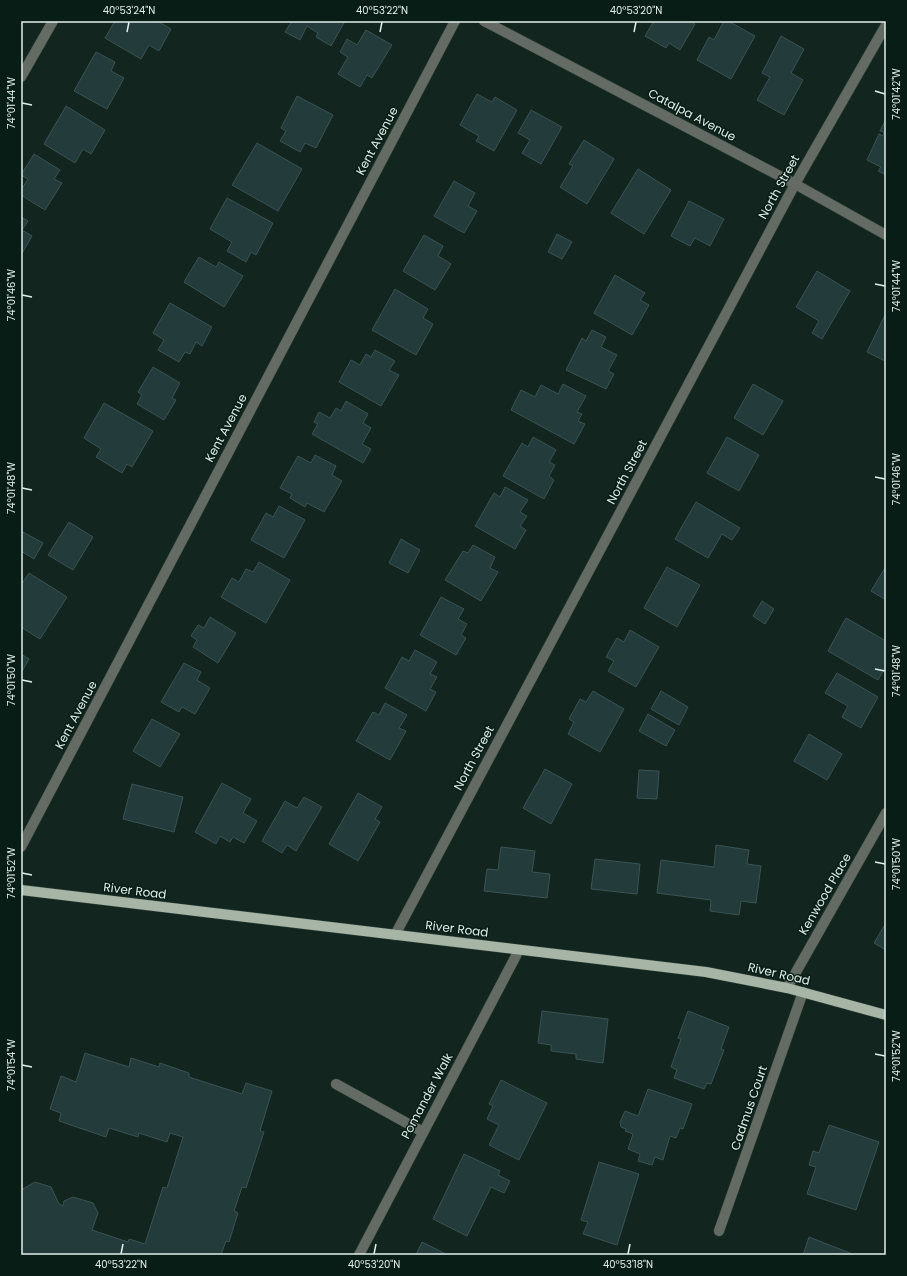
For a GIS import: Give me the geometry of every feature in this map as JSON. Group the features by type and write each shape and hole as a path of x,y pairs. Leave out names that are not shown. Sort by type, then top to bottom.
{"main road":[{"name":"River Road","path":"21,890 706,972 787,988 886,1015"}],"street":[{"path":"21,78 53,21"},
{"name":"Kent Avenue","path":"21,847 455,21"},
{"name":"Catalpa Avenue","path":"484,21 795,184 886,235"},
{"name":"North Street","path":"394,935 795,184 886,25"},
{"name":"Kenwood Place","path":"787,988 886,813"},
{"name":"Pomander Walk","path":"359,1255 519,950"},
{"name":"Cadmus Court","path":"719,1231 803,992"},
{"path":"336,1084 424,1132"}],"building":[{"path":"115,21 157,21 171,29 159,51 149,45 141,59 105,38"},
{"path":"292,21 345,21 331,46 316,37 318,33 307,26 300,40 285,32"},
{"path":"654,21 690,21 695,24 680,50 669,43 666,48 645,36"},
{"path":"724,21 728,21 755,36 731,79 697,60 709,37 714,40"},
{"path":"366,30 392,45 372,78 367,75 360,87 338,74 348,57 340,52 347,39 357,45"},
{"path":"781,36 804,49 791,73 803,80 784,115 757,100 770,77 762,73"},
{"path":"96,52 115,62 111,71 124,78 107,109 74,91"},
{"path":"477,94 492,102 495,97 517,110 494,151 476,141 479,136 460,125"},
{"path":"297,96 333,115 316,148 305,143 300,152 280,141 286,131 281,128"},
{"path":"66,106 105,130 91,154 83,149 75,163 44,144"},
{"path":"531,110 562,127 541,164 522,153 530,140 518,133"},
{"path":"885,121 886,175 878,171 881,167 867,160 879,134 883,136 884,132 880,131"},
{"path":"584,140 614,159 587,204 560,187 573,166 569,164"},
{"path":"257,143 302,169 278,211 232,185"},
{"path":"34,154 60,170 54,179 62,183 45,210 21,195 21,190 28,179 21,175"},
{"path":"638,169 671,190 644,234 611,213"},
{"path":"454,181 475,193 468,206 477,211 464,233 434,216"},
{"path":"227,198 273,223 256,255 251,252 246,262 227,251 232,242 210,229"},
{"path":"689,201 724,219 710,246 695,238 690,246 671,236"},
{"path":"21,217 28,221 22,230 32,236 21,255"},
{"path":"557,234 572,242 562,259 548,252"},
{"path":"424,235 443,246 438,256 451,264 435,290 403,271"},
{"path":"199,257 216,267 219,262 243,276 224,307 184,282"},
{"path":"817,271 850,291 822,339 812,333 819,321 796,307"},
{"path":"615,275 645,293 640,300 649,305 632,335 594,313"},
{"path":"395,289 428,309 423,318 433,324 416,355 372,330"},
{"path":"170,303 212,327 202,346 196,342 190,354 185,352 179,362 158,350 164,340 153,333"},
{"path":"886,313 886,358 885,361 867,352"},
{"path":"592,330 606,337 601,347 617,355 608,371 614,374 606,389 566,370 582,338 586,341"},
{"path":"375,350 395,361 389,370 399,375 381,406 339,382 351,360 360,365 366,354 371,357"},
{"path":"153,367 180,383 172,398 176,400 164,420 137,404 142,395 138,392"},
{"path":"563,384 586,396 577,412 582,414 578,421 585,424 574,444 511,410 521,390 535,397 541,385 558,394"},
{"path":"753,384 783,401 763,435 734,418"},
{"path":"346,401 368,414 363,423 371,428 362,444 371,449 363,463 312,434 318,424 314,422 319,412 330,418 336,408 341,411"},
{"path":"104,403 153,431 132,467 127,464 122,473 96,457 101,449 84,438"},
{"path":"533,437 556,450 549,462 555,465 549,476 554,480 544,499 503,476 522,443 528,447"},
{"path":"727,437 759,455 739,491 707,473"},
{"path":"315,455 336,466 332,475 342,481 324,512 307,503 305,507 290,498 292,494 280,488 298,456 311,463"},
{"path":"505,487 528,500 520,512 527,516 520,526 526,530 515,549 475,526 494,493 500,497"},
{"path":"696,502 740,528 732,540 722,534 708,558 675,539"},
{"path":"279,506 305,520 284,558 251,540 266,513 273,517"},
{"path":"69,522 93,537 73,570 48,555"},
{"path":"21,531 43,543 34,559 21,551"},
{"path":"401,539 420,550 408,573 389,563"},
{"path":"473,545 495,557 490,568 498,572 481,601 445,580 463,551 468,553"},
{"path":"259,562 290,580 266,623 221,597 232,578 239,582 246,569 253,572"},
{"path":"667,567 700,585 677,627 644,608"},
{"path":"886,568 886,600 871,591"},
{"path":"29,573 67,597 40,639 21,627 21,585"},
{"path":"441,597 464,609 458,619 467,624 461,635 466,638 456,655 420,635"},
{"path":"762,601 774,609 765,624 753,616"},
{"path":"210,617 236,633 218,663 193,647 197,640 191,636 198,625 204,628"},
{"path":"846,618 886,641 886,666 878,680 828,651"},
{"path":"630,630 659,647 636,687 608,671 614,661 606,657 617,638 624,642"},
{"path":"415,650 437,662 430,674 437,677 430,689 436,692 426,711 385,688 402,657 409,661"},
{"path":"21,654 29,659 21,673"},
{"path":"184,663 201,672 197,680 210,688 195,714 182,707 179,712 161,702"},
{"path":"837,673 878,697 861,728 842,717 848,706 825,693"},
{"path":"593,691 624,709 600,752 568,734 574,722 569,719 580,699 586,702"},
{"path":"661,691 688,707 679,725 651,709"},
{"path":"385,703 407,715 399,728 406,731 390,760 356,741 373,712 379,715"},
{"path":"648,714 675,730 666,746 639,731"},
{"path":"152,719 180,734 160,767 133,751"},
{"path":"809,734 842,754 827,780 794,761"},
{"path":"545,769 572,784 551,824 523,808"},
{"path":"639,770 659,771 657,799 637,798"},
{"path":"222,783 251,799 243,813 257,821 244,843 233,837 230,842 220,836 216,844 195,832"},
{"path":"132,784 183,797 174,832 123,819"},
{"path":"358,793 382,807 375,819 380,822 358,861 329,844"},
{"path":"304,797 322,807 296,851 287,845 282,853 262,841 285,801 297,808"},
{"path":"716,845 749,850 747,864 761,866 756,903 741,901 739,915 710,911 711,900 657,893 661,860 714,867"},
{"path":"501,847 535,851 532,872 550,874 547,898 484,891 487,869 498,870"},
{"path":"595,859 640,864 637,894 591,889"},
{"path":"886,923 886,950 874,943"},
{"path":"542,1011 608,1019 603,1063 576,1059 576,1054 551,1051 551,1045 538,1043"},
{"path":"688,1011 729,1027 721,1049 724,1050 711,1084 707,1083 704,1089 674,1078 677,1070 671,1067 681,1039 678,1038"},
{"path":"85,1053 129,1067 131,1058 159,1067 160,1063 189,1073 189,1077 242,1094 246,1083 272,1091 260,1131 264,1132 246,1188 242,1187 234,1211 238,1213 229,1242 226,1241 221,1255 21,1255 21,1190 35,1182 51,1187 59,1204 63,1206 64,1201 73,1197 93,1203 98,1213 92,1230 128,1242 129,1239 145,1244 163,1187 167,1188 183,1137 170,1133 167,1142 139,1133 138,1137 109,1128 106,1137 59,1121 61,1113 50,1109 61,1076 76,1082"},
{"path":"501,1080 547,1103 519,1160 489,1145 499,1125 487,1119 493,1106 489,1104"},
{"path":"648,1089 692,1104 683,1129 680,1128 676,1138 670,1136 663,1160 655,1157 652,1165 638,1161 640,1154 628,1149 633,1134 625,1131 626,1129 621,1127 620,1122 625,1111 638,1116"},
{"path":"829,1125 879,1142 856,1210 807,1194 816,1167 809,1165 813,1151 819,1153"},
{"path":"464,1154 500,1171 498,1175 510,1181 504,1193 491,1187 467,1236 433,1219"},
{"path":"599,1162 639,1174 617,1245 583,1234 588,1222 581,1220"},
{"path":"809,1237 855,1255 803,1255"},
{"path":"422,1242 448,1255 416,1255"}]}
